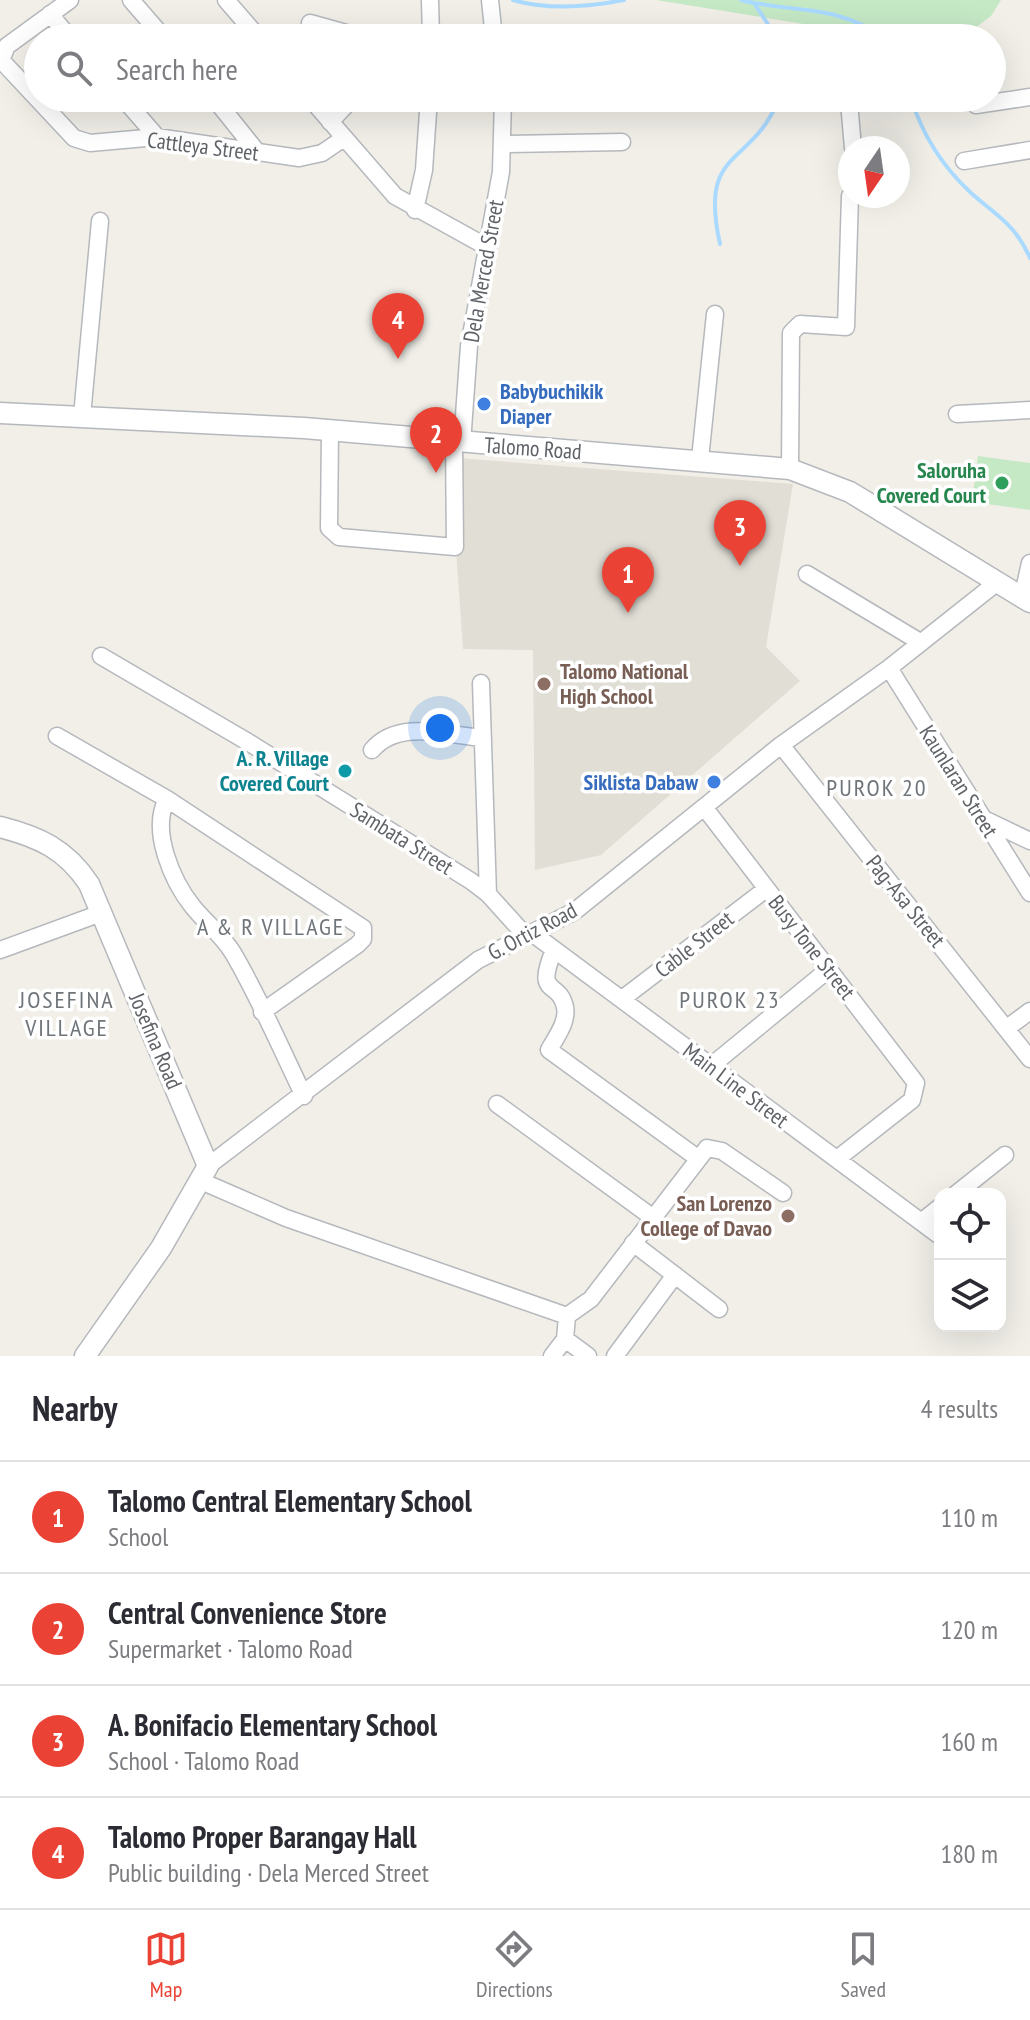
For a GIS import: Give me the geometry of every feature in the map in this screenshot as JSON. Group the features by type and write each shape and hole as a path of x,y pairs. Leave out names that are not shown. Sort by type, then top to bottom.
{"street":[{"path":"36,24 70,0"},
{"path":"131,0 152,24"},
{"path":"226,0 247,24"},
{"path":"430,0 431,24"},
{"path":"490,0 493,24"},
{"path":"50,14 58,24"},
{"path":"2,48 24,32"},
{"name":"Cattleya Street","path":"2,48 3,64 24,86"},
{"path":"1006,101 1030,97"},
{"name":"Cattleya Street","path":"49,112 74,138 90,143 157,137 311,158 344,138"},
{"path":"135,112 157,137"},
{"path":"225,112 258,153"},
{"path":"322,112 385,187 415,210 487,247"},
{"path":"330,122 340,112"},
{"path":"415,210 424,170 428,112"},
{"name":"Dela Merced Street","path":"330,431 329,528 334,535 455,547 458,443 469,346 503,144 503,112"},
{"path":"850,112 852,136"},
{"path":"503,144 622,142"},
{"path":"964,161 1030,150"},
{"path":"790,469 791,333 800,324 846,327 850,208"},
{"path":"82,416 100,221"},
{"path":"700,459 715,314"},
{"path":"957,414 1030,410"},
{"name":"Talomo Road","path":"0,413 330,431 700,459 790,469 850,492 1026,601"},
{"path":"1026,601 1030,563"},
{"path":"807,574 920,642"},
{"name":"G. Ortiz Road","path":"85,1356 161,1248 204,1174 478,960 575,911 781,745 889,668 995,584"},
{"name":"Sambata Street","path":"101,656 248,742 488,894 529,934"},
{"name":"Kaunlaran Street","path":"889,668 1030,893"},
{"path":"481,683 488,894"},
{"path":"372,750 381,739 399,732 483,738"},
{"path":"57,736 167,799 363,928 363,939 357,945 262,1012"},
{"name":"Pag-Asa Street","path":"781,745 1030,1059"},
{"path":"167,799 159,818 160,832 175,875 193,907 233,953 304,1096"},
{"name":"Busy Tone Street","path":"704,807 913,1077 916,1089 912,1100 837,1159"},
{"path":"983,819 1030,841"},
{"name":"Josefina Road","path":"0,827 28,834 64,853 89,884 204,1174"},
{"name":"Cable Street","path":"622,999 766,889"},
{"path":"0,950 101,913"},
{"name":"Main Line Street","path":"529,934 622,999 934,1232"},
{"path":"554,950 545,974 547,983 561,998 565,1013 549,1050 696,1157"},
{"path":"711,1066 829,969"},
{"path":"1007,1028 1030,1011"},
{"path":"497,1104 652,1217"},
{"path":"204,1174 286,1218 567,1316 584,1307 696,1157 707,1148 717,1148 783,1193"},
{"path":"964,1188 1005,1155"},
{"path":"921,1222 934,1212"},
{"path":"633,1243 719,1309"},
{"path":"615,1356 675,1275"},
{"path":"552,1356 565,1339 567,1316"},
{"path":"565,1339 588,1356"}],"shaded area":[{"path":"458,458 793,484 766,647 800,681 601,855 535,870 533,650 463,649 456,549"}],"green space":[{"path":"656,0 1001,0 991,16 980,24 803,24"},
{"name":"Saloruha Covered Court","path":"978,456 1030,463 1030,510 972,502"}],"waterway":[{"path":"513,0 568,6 624,0"},
{"path":"741,0 832,14 859,24"},
{"path":"754,3 768,24"},
{"path":"720,244 715,212 716,189 722,173 755,137 772,112"},
{"path":"916,112 927,137 943,161 971,193 1012,229 1030,258"}],"place":[{"name":"Talomo Proper Barangay Hall","path":"398,359"},
{"name":"Babybuchikik Diaper","path":"484,404"},
{"name":"Central Convenience Store","path":"436,473"},
{"name":"Saloruha Covered Court","path":"1002,483"},
{"name":"A. Bonifacio Elementary School","path":"740,566"},
{"name":"Talomo Central Elementary School","path":"628,613"},
{"name":"Talomo National High School","path":"544,684"},
{"name":"A. R. Village Covered Court","path":"345,771"},
{"name":"Siklista Dabaw","path":"714,782"},
{"name":"San Lorenzo College of Davao","path":"788,1216"}],"district":[{"name":"PUROK 20","path":"877,788"},
{"name":"A & R VILLAGE","path":"271,927"},
{"name":"PUROK 23","path":"730,1000"},
{"name":"JOSEFINA VILLAGE","path":"67,1014"}]}
